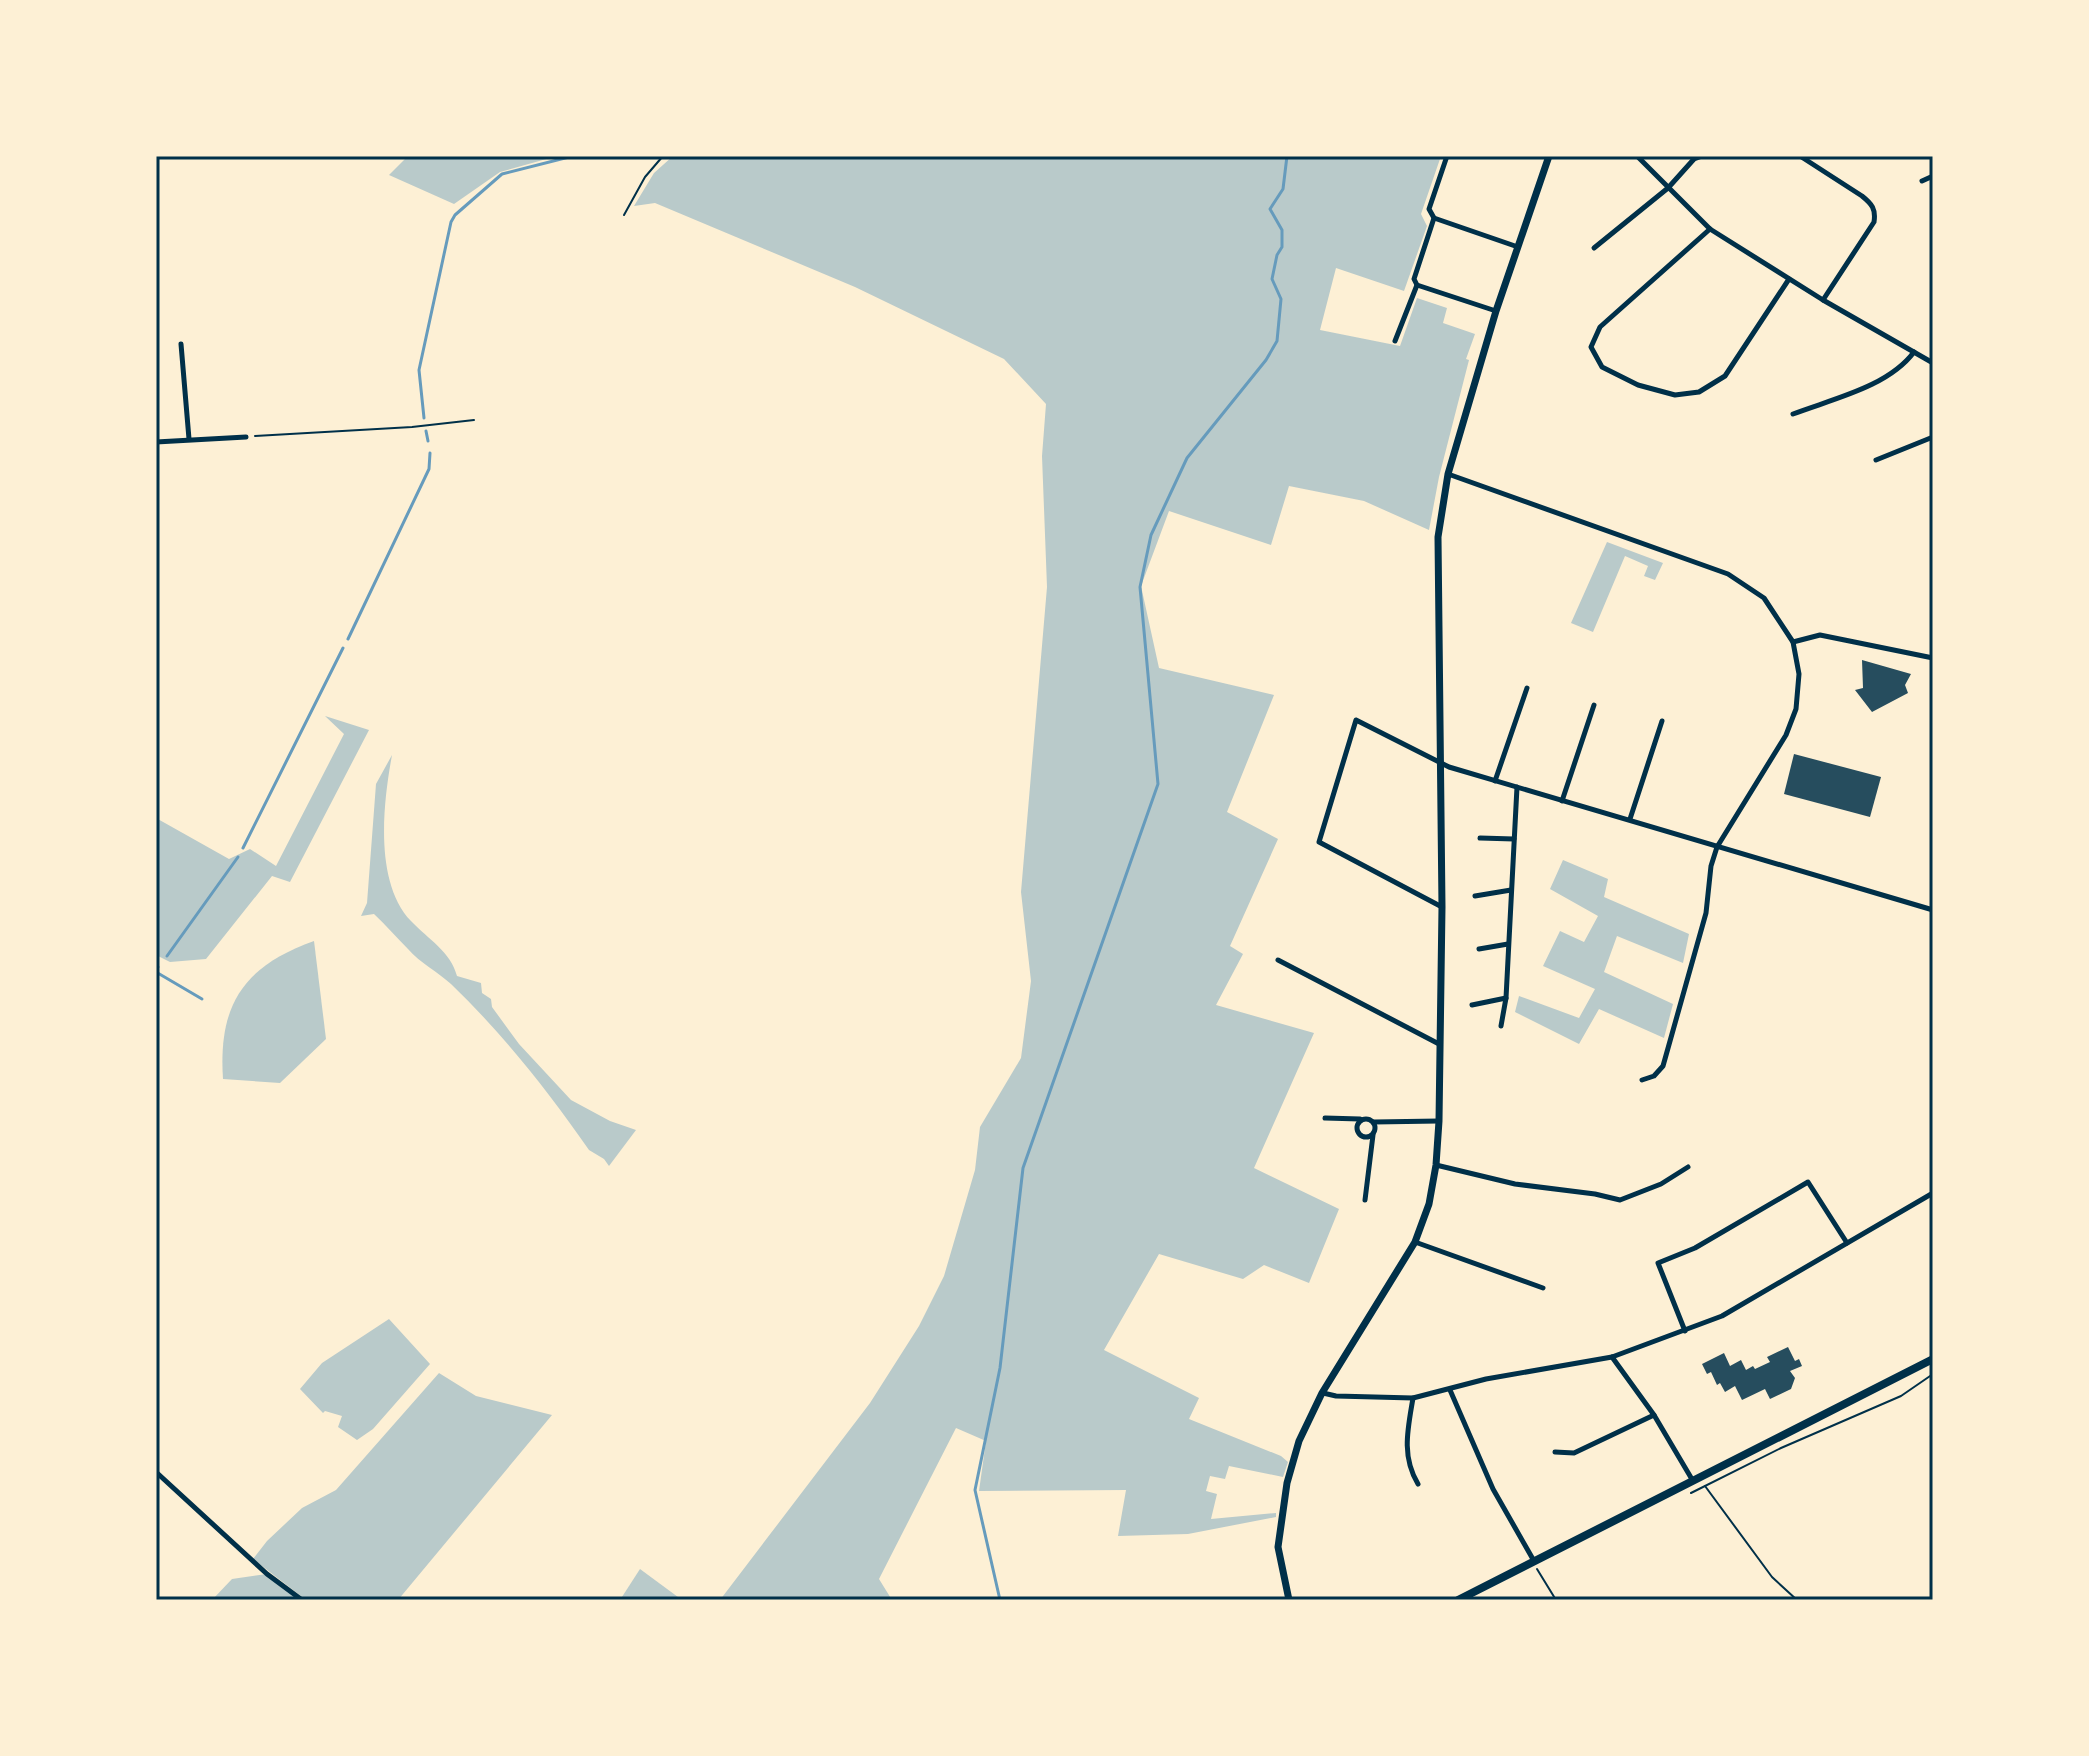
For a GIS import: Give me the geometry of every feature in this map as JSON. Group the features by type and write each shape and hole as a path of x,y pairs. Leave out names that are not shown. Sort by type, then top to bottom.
{"main road":[{"path":"1458,1600 1699,1482 1933,1359"}],"street":[{"path":"1447,156 1429,209 1434,218 1518,247"},
{"path":"1289,1600 1278,1547 1282,1511 1299,1441 1322,1393 1415,1242 1429,1204 1439,1121 1442,907 1438,537 1448,474 1496,311 1549,156"},
{"path":"1637,156 1710,229 1823,300 1933,363"},
{"path":"1594,248 1668,188 1694,159 1702,156"},
{"path":"1800,156 1862,196 1871,203 1876,213 1874,222 1823,300"},
{"path":"1922,181 1933,176"},
{"path":"1434,218 1414,279 1417,285 1496,311"},
{"path":"1710,229 1600,327 1591,347 1602,367 1638,385 1675,395 1699,392 1725,376 1789,279"},
{"path":"1395,341 1417,285"},
{"path":"181,344 189,439"},
{"path":"1793,414 1866,386 1903,366 1914,352"},
{"path":"156,442 246,437"},
{"path":"1876,460 1933,437"},
{"path":"1448,474 1728,574 1764,598 1793,642 1799,674 1796,709 1786,735 1717,847 1711,866 1706,913 1663,1066 1654,1076 1642,1080"},
{"path":"1793,642 1820,635 1933,658"},
{"path":"1495,781 1527,688"},
{"path":"1562,801 1594,705"},
{"path":"1442,907 1319,842 1356,720 1440,764 1933,910"},
{"path":"1630,819 1662,721"},
{"path":"1501,1026 1506,998 1517,787"},
{"path":"1480,838 1514,839"},
{"path":"1475,896 1511,890"},
{"path":"1479,949 1508,944"},
{"path":"1278,960 1439,1044"},
{"path":"1472,1005 1506,998"},
{"path":"1325,1118 1374,1122 1439,1121"},
{"path":"1362,1119 1358,1123 1358,1132 1365,1138 1373,1135"},
{"path":"1365,1200 1376,1127 1374,1122"},
{"path":"1436,1165 1515,1184 1620,1200 1661,1184 1688,1167"},
{"path":"1685,1331 1658,1263 1695,1248 1808,1182 1847,1243"},
{"path":"1322,1393 1413,1398 1486,1379 1612,1357 1722,1316 1933,1193"},
{"path":"1415,1242 1543,1288"},
{"path":"1612,1357 1699,1482"},
{"path":"1450,1390 1493,1489 1534,1561"},
{"path":"1413,1398 1405,1439 1418,1484"},
{"path":"1555,1452 1574,1453 1654,1415"},
{"path":"156,1472 257,1565 302,1600"}],"path":[{"path":"624,215 645,177 663,156"},
{"path":"246,437 474,420"},
{"path":"1691,1493 1699,1482 1901,1396 1933,1374"},
{"path":"1699,1482 1762,1566 1797,1600"},
{"path":"1534,1561 1556,1600"}],"shaded area":[{"path":"408,156 557,156 500,172 454,204 389,175"},
{"path":"673,156 1441,156 1421,214 1427,226 1404,291 1336,268 1320,330 1400,346 1417,298 1447,308 1443,323 1475,334 1466,359 1469,360 1439,477 1429,530 1364,501 1289,486 1271,545 1169,511 1141,586 1159,668 1274,695 1227,812 1278,839 1230,946 1243,954 1216,1005 1314,1033 1254,1168 1339,1209 1309,1283 1264,1265 1243,1279 1159,1254 1104,1350 1199,1398 1189,1419 1281,1456 1288,1462 1283,1477 1229,1466 1225,1479 1210,1476 1206,1491 1217,1494 1211,1519 1276,1513 1276,1517 1188,1534 1118,1536 1126,1490 979,1491 986,1441 956,1428 879,1579 892,1600 720,1600 870,1403 919,1326 944,1276 975,1170 980,1127 1021,1058 1031,981 1021,892 1047,587 1042,456 1046,404 1004,359 855,287 655,203 634,206 654,173"},
{"path":"1607,542 1663,563 1655,580 1644,576 1648,566 1625,556 1593,632 1571,623"},
{"path":"325,716 369,730 290,882 272,876 206,959 170,962 156,955 156,818 229,859 250,849 276,866 344,734"},
{"path":"392,755 384,842 391,886 399,905 450,960 457,976 481,983 482,993 491,999 492,1007 519,1044 571,1100 610,1121 636,1130 609,1166 589,1150 524,1064 470,1003 413,954 374,914 361,916 367,903 376,784"},
{"path":"1563,860 1608,879 1604,897 1689,934 1683,963 1617,936 1604,972 1673,1004 1664,1038 1599,1009 1579,1044 1515,1012 1519,996 1579,1018 1595,989 1543,966 1560,931 1584,942 1598,916 1550,889"},
{"path":"314,941 326,1039 280,1083 223,1079 225,1029 240,991 270,963"},
{"path":"389,1319 430,1364 373,1429 357,1440 338,1427 342,1416 323,1413 300,1389 322,1363"},
{"path":"439,1373 476,1396 552,1415 398,1600 306,1600 253,1559 302,1508 336,1490"},
{"path":"640,1569 682,1600 620,1600"},
{"path":"267,1574 302,1600 212,1600 232,1579"}],"building":[{"path":"1862,660 1911,674 1905,685 1908,693 1872,712 1855,690 1863,688"},
{"path":"1794,754 1881,777 1870,817 1784,794"},
{"path":"1788,1347 1795,1361 1799,1359 1802,1366 1790,1371 1795,1378 1791,1389 1770,1399 1765,1389 1742,1400 1735,1386 1725,1392 1720,1383 1717,1385 1711,1372 1707,1374 1702,1364 1724,1353 1730,1366 1741,1360 1746,1370 1753,1366 1755,1369 1770,1362 1767,1357"}],"waterway":[{"path":"424,418 419,370 451,222 502,174 573,156"},
{"path":"1000,1600 975,1490 1000,1368 1023,1168 1158,784 1140,587 1151,535 1187,458 1266,360 1277,341 1281,299 1272,279 1282,247 1282,230 1270,209 1283,189 1287,156"},
{"path":"426,431 428,441"},
{"path":"348,639 429,469 430,453"},
{"path":"243,848 343,648"},
{"path":"167,956 238,857"},
{"path":"156,972 202,999"}]}
